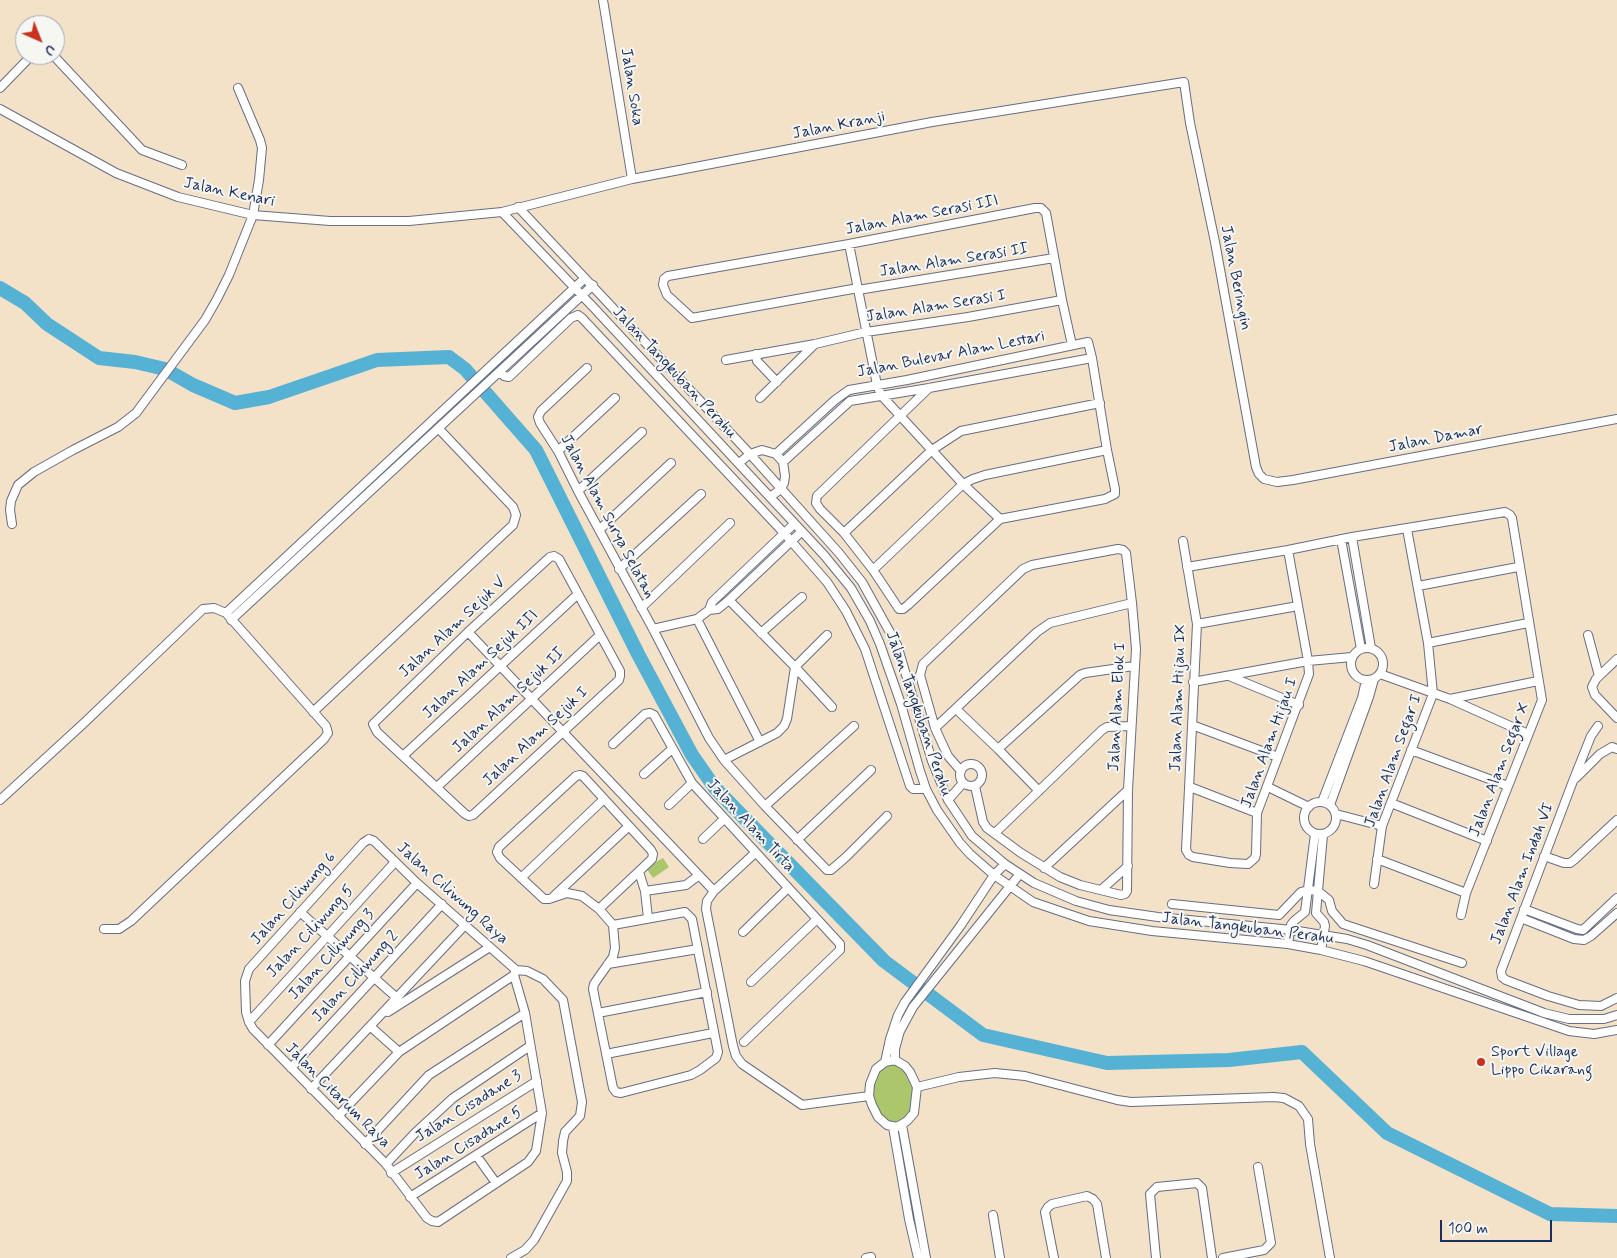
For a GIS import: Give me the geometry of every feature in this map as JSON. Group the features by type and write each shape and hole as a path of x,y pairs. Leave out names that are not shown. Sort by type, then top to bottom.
{"street":[{"name":"Jalan Soka","path":"603,0 632,178"},
{"path":"0,88 22,65"},
{"path":"62,65 142,150 182,165"},
{"name":"Jalan Kranji","path":"502,212 632,178 932,122 1184,82"},
{"name":"Jalan Beringin","path":"1184,82 1190,123 1216,242 1256,467 1262,477"},
{"path":"12,524 11,501 18,485 52,461 118,427 136,413 205,320 217,299 253,216 259,180 262,148 258,132 238,88"},
{"name":"Jalan Kenari","path":"0,109 116,173 141,184 178,197 253,216 330,221 409,221 502,212"},
{"name":"Jalan Tangkuban Perahu","path":"518,207 750,454 839,553 862,582 897,646 932,761 948,800 972,836 1019,875 1076,901 1108,910 1290,930 1347,939 1544,1013 1569,1019 1604,1018 1617,1014"},
{"name":"Jalan Alam Serasi III","path":"692,318 665,291 663,284 664,279 668,276 1041,208 1046,213 1072,345"},
{"name":"Jalan Tangkuban Perahu","path":"502,212 739,463 824,555 851,588 870,621 880,644 901,704 926,789 937,810 960,842 970,854 994,875 1033,902 1070,916 1108,925 1288,944 1321,950 1354,958 1569,1031 1594,1034 1617,1030"},
{"path":"849,244 877,386 881,395 964,484 1000,519"},
{"name":"Jalan Alam Serasi II","path":"692,318 1054,258"},
{"path":"226,613 585,278"},
{"path":"231,620 593,286"},
{"name":"Jalan Alam Serasi I","path":"726,360 815,344 866,332 968,317 1062,300"},
{"path":"500,372 504,376 509,377 571,318 578,315 582,318 784,533 826,582 846,610 865,649 910,786 913,789 926,789"},
{"name":"Jalan Bulevar Alam Lestari","path":"779,452 841,395 849,390 1088,343 1092,358 850,401 786,460"},
{"path":"760,398 815,344"},
{"path":"756,354 757,361 777,382"},
{"path":"929,388 816,496 816,503 873,570 899,609 903,609 908,605 1000,519 1105,499 1114,494 1115,488 1092,358"},
{"path":"642,380 644,361"},
{"name":"Jalan Alam Surya Selatan","path":"587,368 540,411 538,417 653,629 709,738 724,760 825,869 831,870 887,816"},
{"path":"642,380 660,378"},
{"path":"558,451 615,398"},
{"path":"844,534 932,450 961,431 1100,403"},
{"name":"Jalan Damar","path":"1262,477 1270,482 1293,480 1617,419"},
{"path":"313,712 513,525 516,515 513,507 439,428"},
{"path":"578,491 642,432"},
{"path":"739,463 750,454 762,450 779,452 786,460 784,483 770,497"},
{"path":"873,570 964,484 985,475 1107,450"},
{"path":"599,530 671,464"},
{"path":"619,569 701,494"},
{"name":"Jalan Alam Segar X","path":"1407,529 1505,512 1510,515 1542,694 1541,706 1528,734 1466,892 1461,915"},
{"path":"641,608 730,523"},
{"path":"709,610 712,602 794,524"},
{"path":"1187,567 1407,529"},
{"name":"Jalan Alam Segar I","path":"1374,884 1382,826 1433,694 1428,643 1407,529"},
{"path":"653,629 697,619 709,610 718,609 801,532"},
{"path":"1352,537 1371,648"},
{"path":"1341,539 1361,649"},
{"name":"Jalan Alam Hijau IX","path":"1183,541 1197,624 1193,682 1190,787 1185,845 1189,855 1212,861 1248,864 1255,858"},
{"name":"Jalan Alam Elok I","path":"935,728 920,675 923,664 1023,570 1032,565 1118,549 1123,550 1126,553 1136,630 1128,790 1128,866 1125,894 1121,895 1101,890"},
{"name":"Jalan Alam Hijau I","path":"1255,858 1257,813 1309,674 1288,550"},
{"name":"Jalan Alam Sejuk V","path":"403,756 377,732 373,724 468,632 554,556 559,559 578,594"},
{"path":"759,557 766,565"},
{"path":"1418,586 1518,567"},
{"path":"578,594 600,635"},
{"name":"Jalan Alam Sejuk III","path":"403,756 578,594"},
{"path":"761,632 802,597"},
{"path":"729,600 796,667 832,707"},
{"path":"961,771 948,756 935,728 1050,623 1132,603"},
{"path":"1197,624 1298,606"},
{"path":"0,800 84,723 203,608 214,608 226,613 326,726 328,733 324,739 131,921 119,929 104,928"},
{"path":"697,619 760,742"},
{"path":"1428,643 1528,623"},
{"path":"468,632 714,891"},
{"name":"Jalan Alam Sejuk I","path":"437,787 465,814 473,816 619,680 620,671 600,635"},
{"name":"Jalan Alam Sejuk II","path":"437,787 600,635"},
{"path":"1588,635 1599,676"},
{"path":"724,760 777,733 784,726 788,719 796,667 827,636"},
{"path":"865,649 880,644"},
{"path":"1193,682 1308,661 1352,657 1361,649 1371,648 1377,650 1384,662 1383,668 1377,676 1326,804"},
{"path":"1352,657 1352,669 1360,678 1366,680 1377,676 1433,694 1528,734"},
{"path":"1617,659 1599,676 1592,687 1595,695 1617,718"},
{"path":"998,748 1080,675 1134,666"},
{"path":"1230,676 1299,705"},
{"path":"1326,804 1362,698 1366,680"},
{"path":"1450,700 1538,680"},
{"path":"901,704 914,699"},
{"path":"956,709 998,748 1039,791"},
{"name":"Jalan Alam Tirta","path":"613,744 645,714 650,713 654,715 692,784 840,944 840,950 744,1042"},
{"path":"1192,725 1278,757"},
{"path":"765,806 854,726"},
{"path":"995,833 1102,730 1132,726"},
{"name":"Jalan Alam Indah VI","path":"1598,726 1591,736 1500,971 1502,977 1506,980 1548,996 1579,1005 1601,1006 1617,998"},
{"name":"Jalan Alam Indah VI","path":"1573,781 1600,754 1615,748"},
{"path":"644,774 672,749"},
{"path":"1411,750 1508,786"},
{"path":"403,756 437,787"},
{"path":"971,764 978,766 982,771 983,777 980,783 975,786 968,786 963,783 960,777 961,771 965,766 971,764"},
{"path":"797,840 871,770"},
{"path":"599,909 652,859 653,854 583,776 580,775 576,776 499,847 497,852 544,899 567,893 582,896 599,909 613,925 615,948 613,957 594,984 593,990 613,1088 616,1092 621,1093 691,1075 710,1064 716,1058 718,1052 692,919 689,914 685,912 613,925"},
{"path":"948,800 963,783"},
{"path":"669,805 692,784"},
{"path":"975,786 983,822 987,828 1044,868 1074,882 1101,890 1128,866"},
{"path":"1190,787 1257,813"},
{"path":"1268,787 1309,806"},
{"path":"1044,868 1128,790"},
{"path":"521,878 604,799"},
{"path":"1336,814 1337,821 1334,828 1329,832 1319,834 1308,829 1304,822 1309,806 1315,803 1326,804 1336,814 1382,826"},
{"path":"1391,803 1487,841"},
{"path":"703,839 724,819"},
{"path":"1544,856 1564,863 1570,863 1617,820"},
{"path":"553,897 629,826"},
{"path":"1288,944 1290,930 1294,921 1305,912 1319,834"},
{"path":"1316,913 1319,834"},
{"name":"Jalan Ciliwung Raya","path":"369,839 374,841 417,883 490,947 515,972"},
{"name":"Jalan Ciliwung 6","path":"248,1022 245,981 249,969 363,843 369,839"},
{"path":"754,853 714,891 707,901 706,909 733,1046 738,1060 802,1105 869,1096"},
{"path":"1377,859 1466,892"},
{"name":"Jalan Ciliwung 5","path":"248,1022 395,862"},
{"path":"885,1062 892,1034 906,1002 994,875 1005,864"},
{"path":"639,872 645,891 648,918"},
{"path":"895,1060 895,1049 900,1031 913,1007 1019,875"},
{"path":"645,891 686,885 698,876"},
{"name":"Jalan Ciliwung 3","path":"268,1045 417,883"},
{"path":"743,932 788,888"},
{"path":"1172,904 1279,914 1297,894 1308,890 1318,891 1329,900 1332,911 1343,924 1462,963"},
{"path":"1524,909 1577,930 1583,930 1617,898"},
{"name":"Jalan Ciliwung 2","path":"290,1068 442,904"},
{"path":"300,912 397,998"},
{"path":"1305,912 1316,913 1324,922 1321,950"},
{"path":"1521,918 1574,939 1584,940 1617,914"},
{"path":"1153,931 1158,917"},
{"path":"751,982 817,919"},
{"path":"311,1089 372,1027 465,925"},
{"path":"961,925 973,932"},
{"path":"1583,930 1584,940"},
{"path":"381,1017 490,947"},
{"path":"608,964 698,949"},
{"path":"476,1155 496,1183 533,1156 536,1151 542,1113 525,1013 515,972"},
{"path":"338,1116 398,1052 515,972 527,972 543,979 563,1000 582,1102 580,1116 565,1132 563,1141 562,1152 567,1172 567,1181 534,1240 524,1250 511,1258"},
{"path":"598,1013 707,992"},
{"path":"364,1144 430,1075 525,1013"},
{"name":"Jalan Citarum Raya","path":"248,1022 290,1068 386,1164 410,1197 432,1222 438,1222 496,1183"},
{"path":"372,1027 398,1052"},
{"path":"606,1054 713,1033"},
{"path":"386,1164 415,1133 453,1098 530,1046"},
{"path":"895,1060 910,1072 917,1087 914,1113 902,1125 893,1127 887,1125 878,1117 869,1096 871,1078 876,1069 885,1062 895,1060"},
{"path":"917,1087 959,1077 995,1073 1025,1076 1131,1102 1284,1098 1299,1106 1308,1119 1310,1144 1330,1258"},
{"name":"Jalan Cisadane 3","path":"391,1173 537,1081"},
{"name":"Jalan Cisadane 5","path":"410,1197 542,1113"},
{"path":"902,1125 926,1258"},
{"path":"893,1127 909,1219 918,1258"},
{"path":"1223,1258 1264,1250 1271,1243 1258,1167"},
{"path":"1156,1258 1150,1194 1157,1187 1197,1184 1202,1188 1212,1258"},
{"path":"1054,1258 1045,1212 1052,1204 1087,1196 1097,1204 1106,1258"},
{"path":"993,1216 1000,1258"}],"green space":[{"path":"663,858 669,867 653,878 646,868"},
{"path":"895,1061 909,1072 915,1088 912,1112 896,1126 887,1123 878,1114 870,1095 876,1070"}],"waterway":[{"path":"0,288 25,303 47,324 99,358 135,362 165,369 193,385 235,403 269,397 377,360 449,357 465,369 536,450 638,654 692,755 715,788 884,961 983,1035 1107,1063 1229,1060 1302,1052 1387,1133 1550,1214 1617,1216"}],"place":[{"name":"Sport Village Lippo Cikarang","path":"1481,1062"}]}
